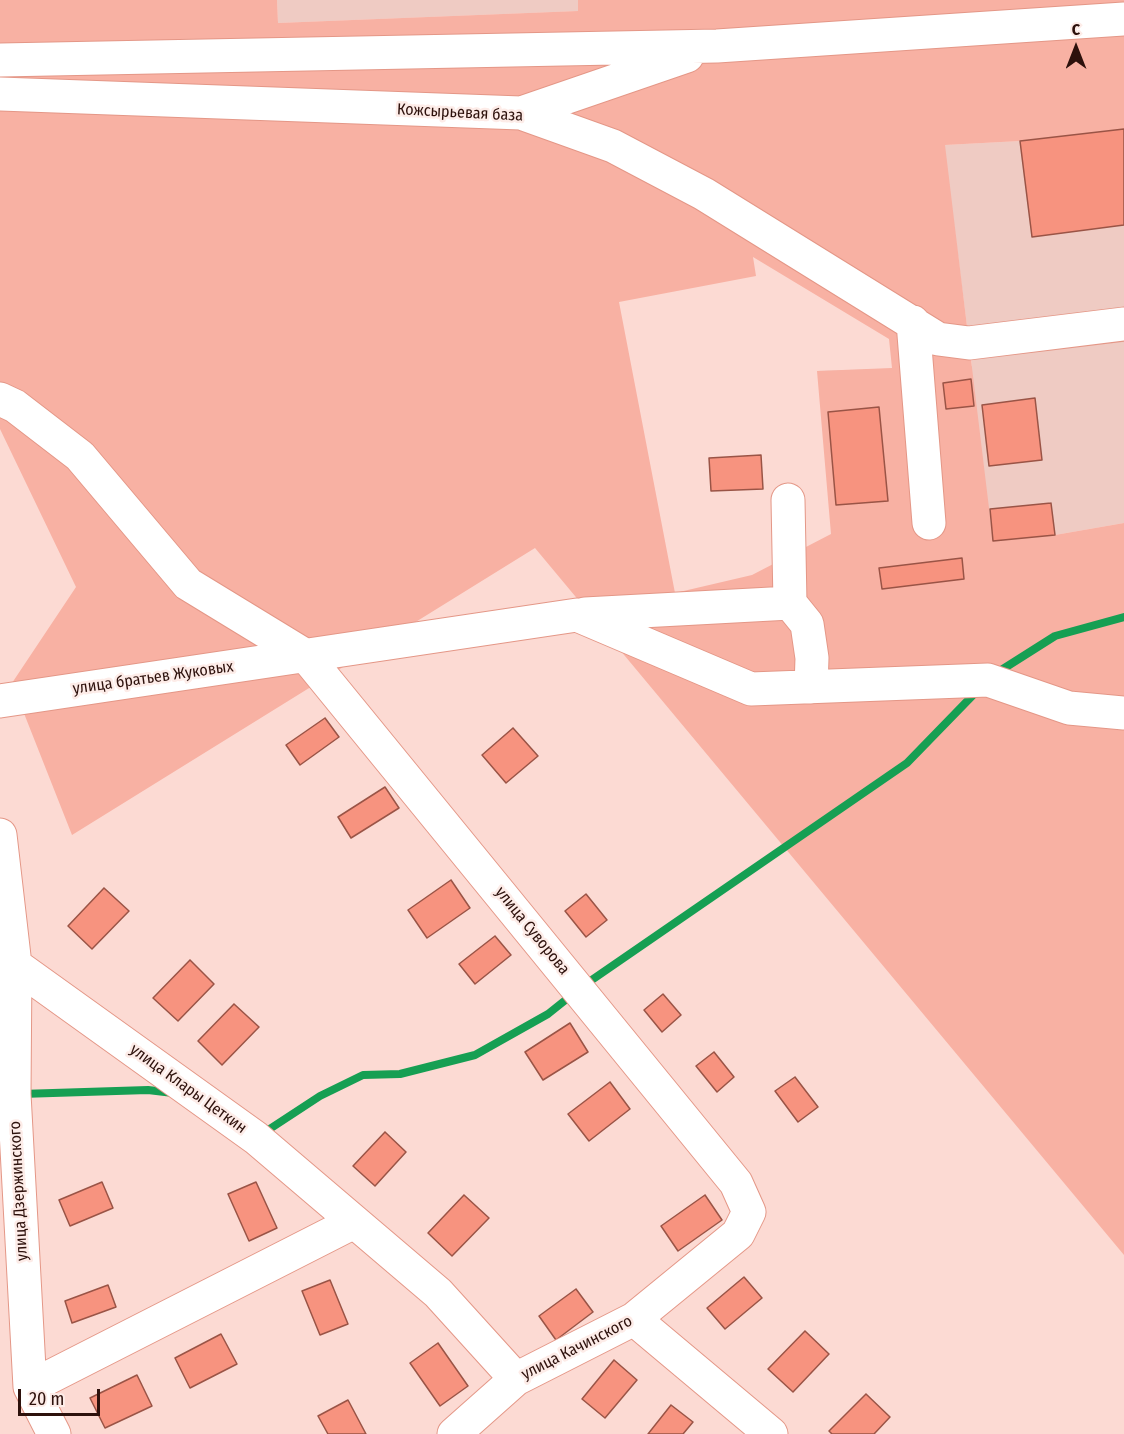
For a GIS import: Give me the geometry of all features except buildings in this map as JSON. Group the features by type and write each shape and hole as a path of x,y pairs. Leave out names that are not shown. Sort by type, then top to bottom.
{"street":[{"path":"0,60 717,46 1124,19"},
{"path":"521,113 717,46"},
{"name":"Кожсырьевая база","path":"0,94 521,113 613,146 704,194 939,339 969,343 1124,324"},
{"path":"913,322 929,522"},
{"name":"улица Суворова","path":"0,399 15,406 80,456 188,584 306,656 736,1183 749,1212"},
{"path":"788,500 790,603 807,624 812,658 810,687"},
{"name":"улица братьев Жуковых","path":"0,700 577,615 790,603"},
{"path":"577,615 752,689 987,680 1070,708 1124,713"},
{"name":"улица Дзержинского","path":"0,835 15,965 14,1094 30,1387 54,1434"},
{"name":"улица Клары Цеткин","path":"15,965 256,1138 438,1293 516,1378"},
{"name":"улица Качинского","path":"454,1434 516,1378 634,1319 738,1234 749,1212"},
{"path":"30,1387 354,1222"},
{"path":"634,1319 771,1434"}],"shaded area":[{"path":"0,0 277,0 278,23 578,11 578,0 1124,0 1124,129 1020,141 945,145 993,541 1055,535 1124,523 1124,1255 535,548 72,835 12,683 76,587 0,429","holes":["753,257 889,339 892,368 817,371 831,534 752,575 675,593 619,302 756,276"]},
{"path":"277,0 578,0 579,11 278,23"},
{"path":"1124,129 1124,523 1055,535 993,541 817,371 972,366 944,145 1020,141"}],"waterway":[{"path":"995,674 1055,636 1124,617"},
{"path":"583,986 907,763 977,691"},
{"path":"262,1134 320,1096 363,1075 400,1074 475,1055 548,1014 573,994"},
{"path":"21,1094 148,1090 173,1093"}]}
